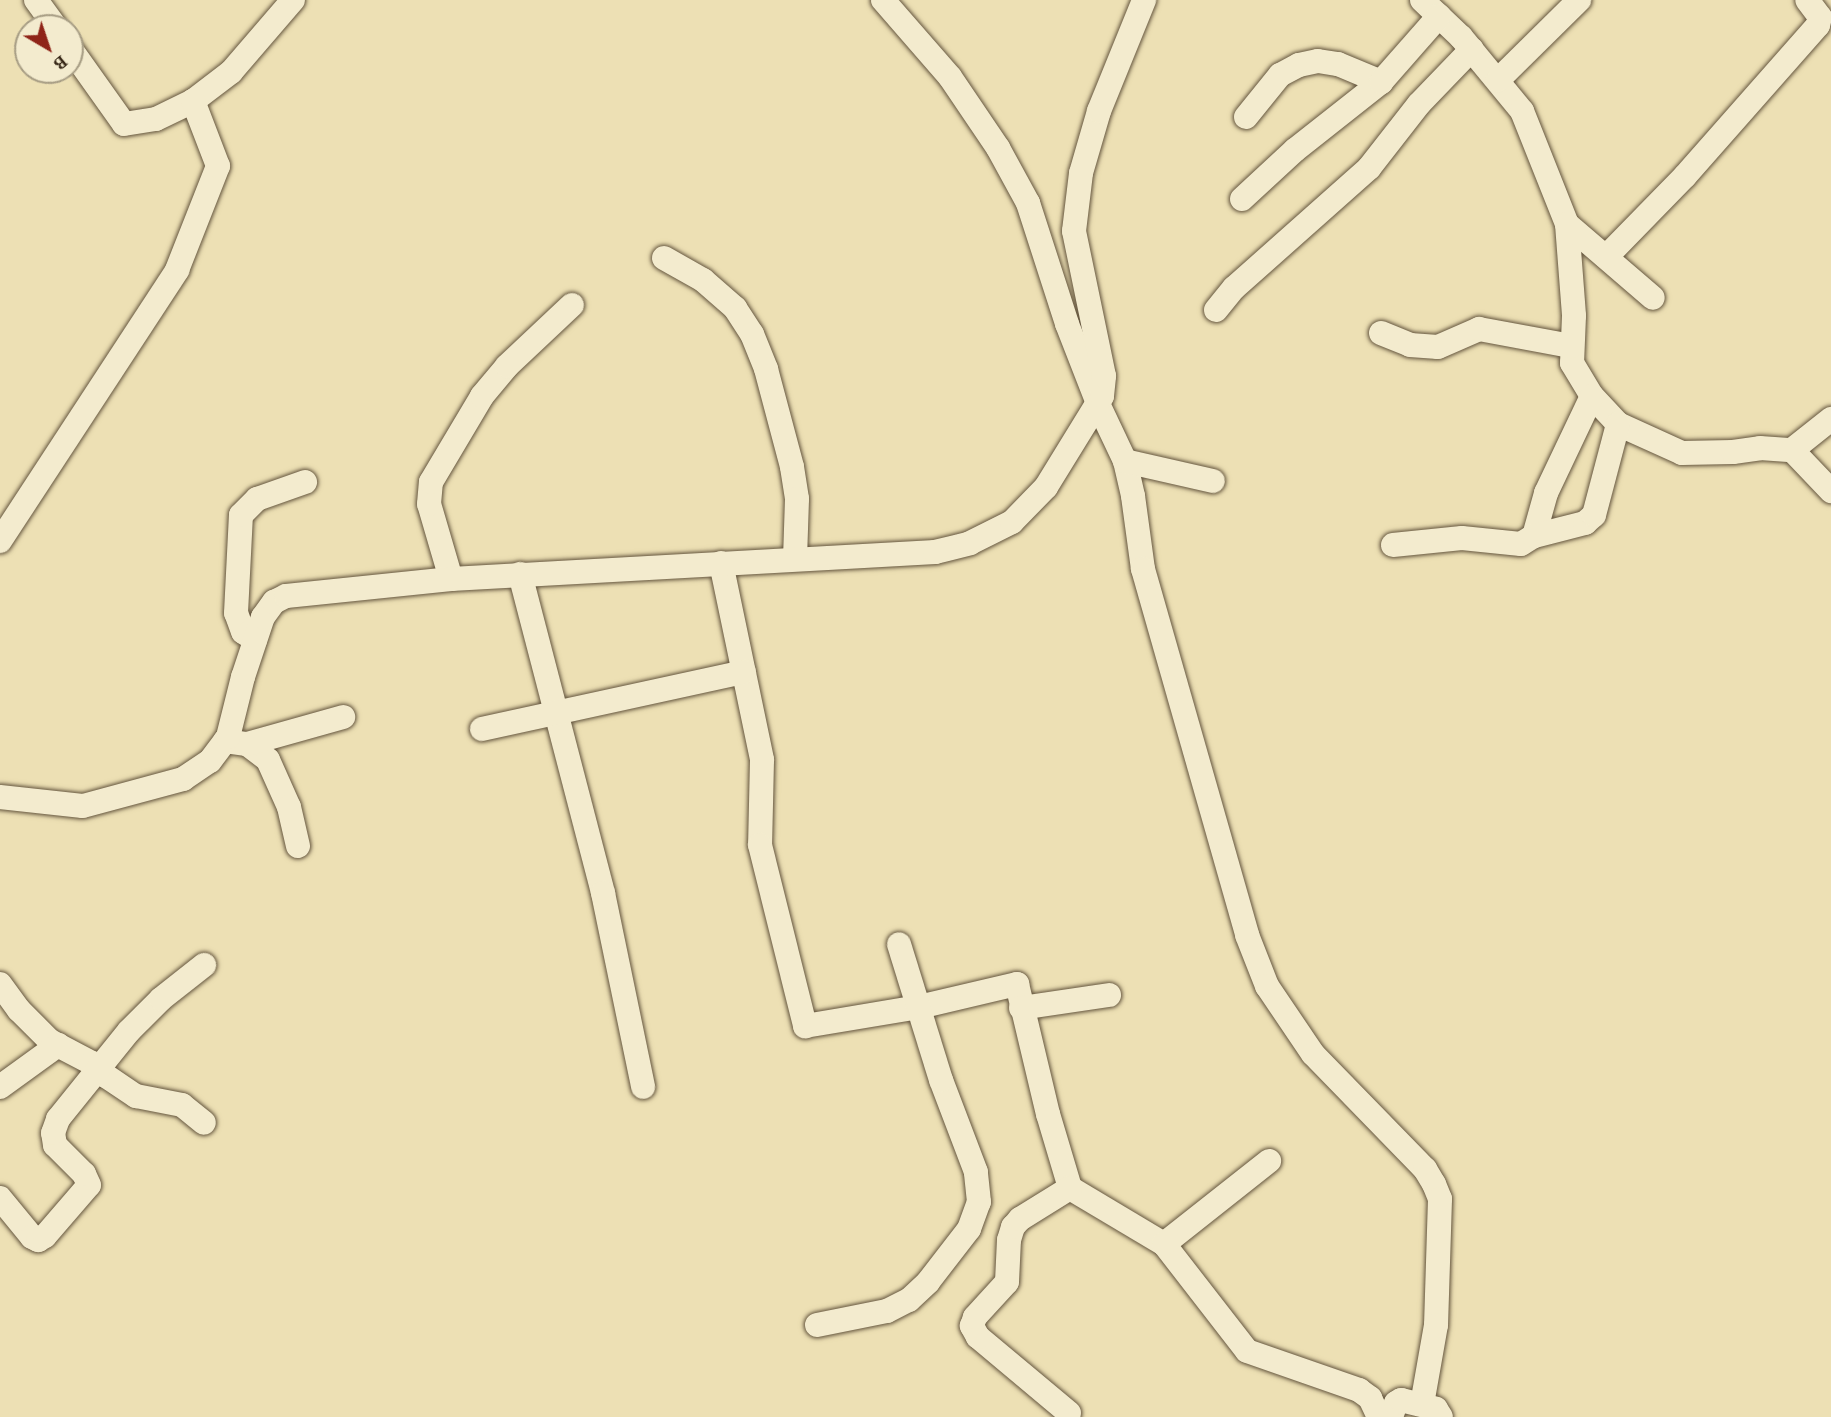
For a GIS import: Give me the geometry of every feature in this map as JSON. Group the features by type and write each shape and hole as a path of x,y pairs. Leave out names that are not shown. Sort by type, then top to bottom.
{"street":[{"path":"84,68 124,124 156,119 193,101 231,72 293,0"},
{"path":"883,0 950,77 998,148 1028,203 1067,324 1092,416 1125,461 1133,496 1143,569 1256,961 1274,997 1297,1033 1425,1169 1440,1199 1436,1325 1414,1408"},
{"path":"236,743 255,640 265,612 286,596 520,574 935,552 987,536 1012,522 1035,501 1070,445 1092,416 1104,376 1074,232 1081,173 1100,111 1144,0"},
{"path":"1498,80 1579,0"},
{"path":"1606,257 1676,185 1818,25 1819,17 1807,0"},
{"path":"1242,199 1295,150 1381,82 1431,8 1472,49 1522,111 1567,224 1574,316 1571,346 1573,363 1592,396 1618,424 1682,453 1792,450 1831,419"},
{"path":"1216,310 1234,288 1369,168 1419,104 1472,49"},
{"path":"1247,117 1280,75 1299,65 1318,61 1338,64 1381,82"},
{"path":"0,541 177,270 218,166 193,101"},
{"path":"1567,224 1653,298"},
{"path":"664,258 704,280 735,308 752,334 766,369 793,467 797,499 795,559"},
{"path":"451,579 429,504 431,482 482,396 498,376 572,305"},
{"path":"1381,333 1410,345 1423,347 1449,344 1479,329 1571,346"},
{"path":"1534,536 1546,493 1592,396"},
{"path":"1393,545 1462,538 1521,544 1534,536 1585,523 1594,515 1618,424"},
{"path":"1792,450 1831,491"},
{"path":"1125,461 1213,481"},
{"path":"255,640 243,632 236,613 241,515 257,499 305,482"},
{"path":"721,563 762,760 760,845 805,1026 919,1007 1017,984 1021,1008 1070,1188 1164,1244 1247,1351 1359,1390 1370,1398 1379,1417"},
{"path":"520,574 554,713 603,892 643,1087"},
{"path":"482,729 744,672"},
{"path":"0,797 83,806 145,792 183,779 236,743 343,717"},
{"path":"236,743 268,760 289,807 298,846"},
{"path":"817,1325 887,1311 909,1300 928,1282 975,1216 979,1181 941,1080 899,944"},
{"path":"0,1198 32,1237 38,1240 45,1236 89,1185 84,1174 55,1144 53,1133 66,1106 161,999 204,965"},
{"path":"0,984 37,1029 58,1045 99,1067 106,1076 136,1096 182,1105 204,1123"},
{"path":"1021,1008 1110,995"},
{"path":"0,1087 58,1045"},
{"path":"1164,1244 1269,1161"},
{"path":"1069,1412 978,1337 972,1326 975,1317 1007,1282 1009,1240 1013,1227 1020,1219 1070,1188"}]}
